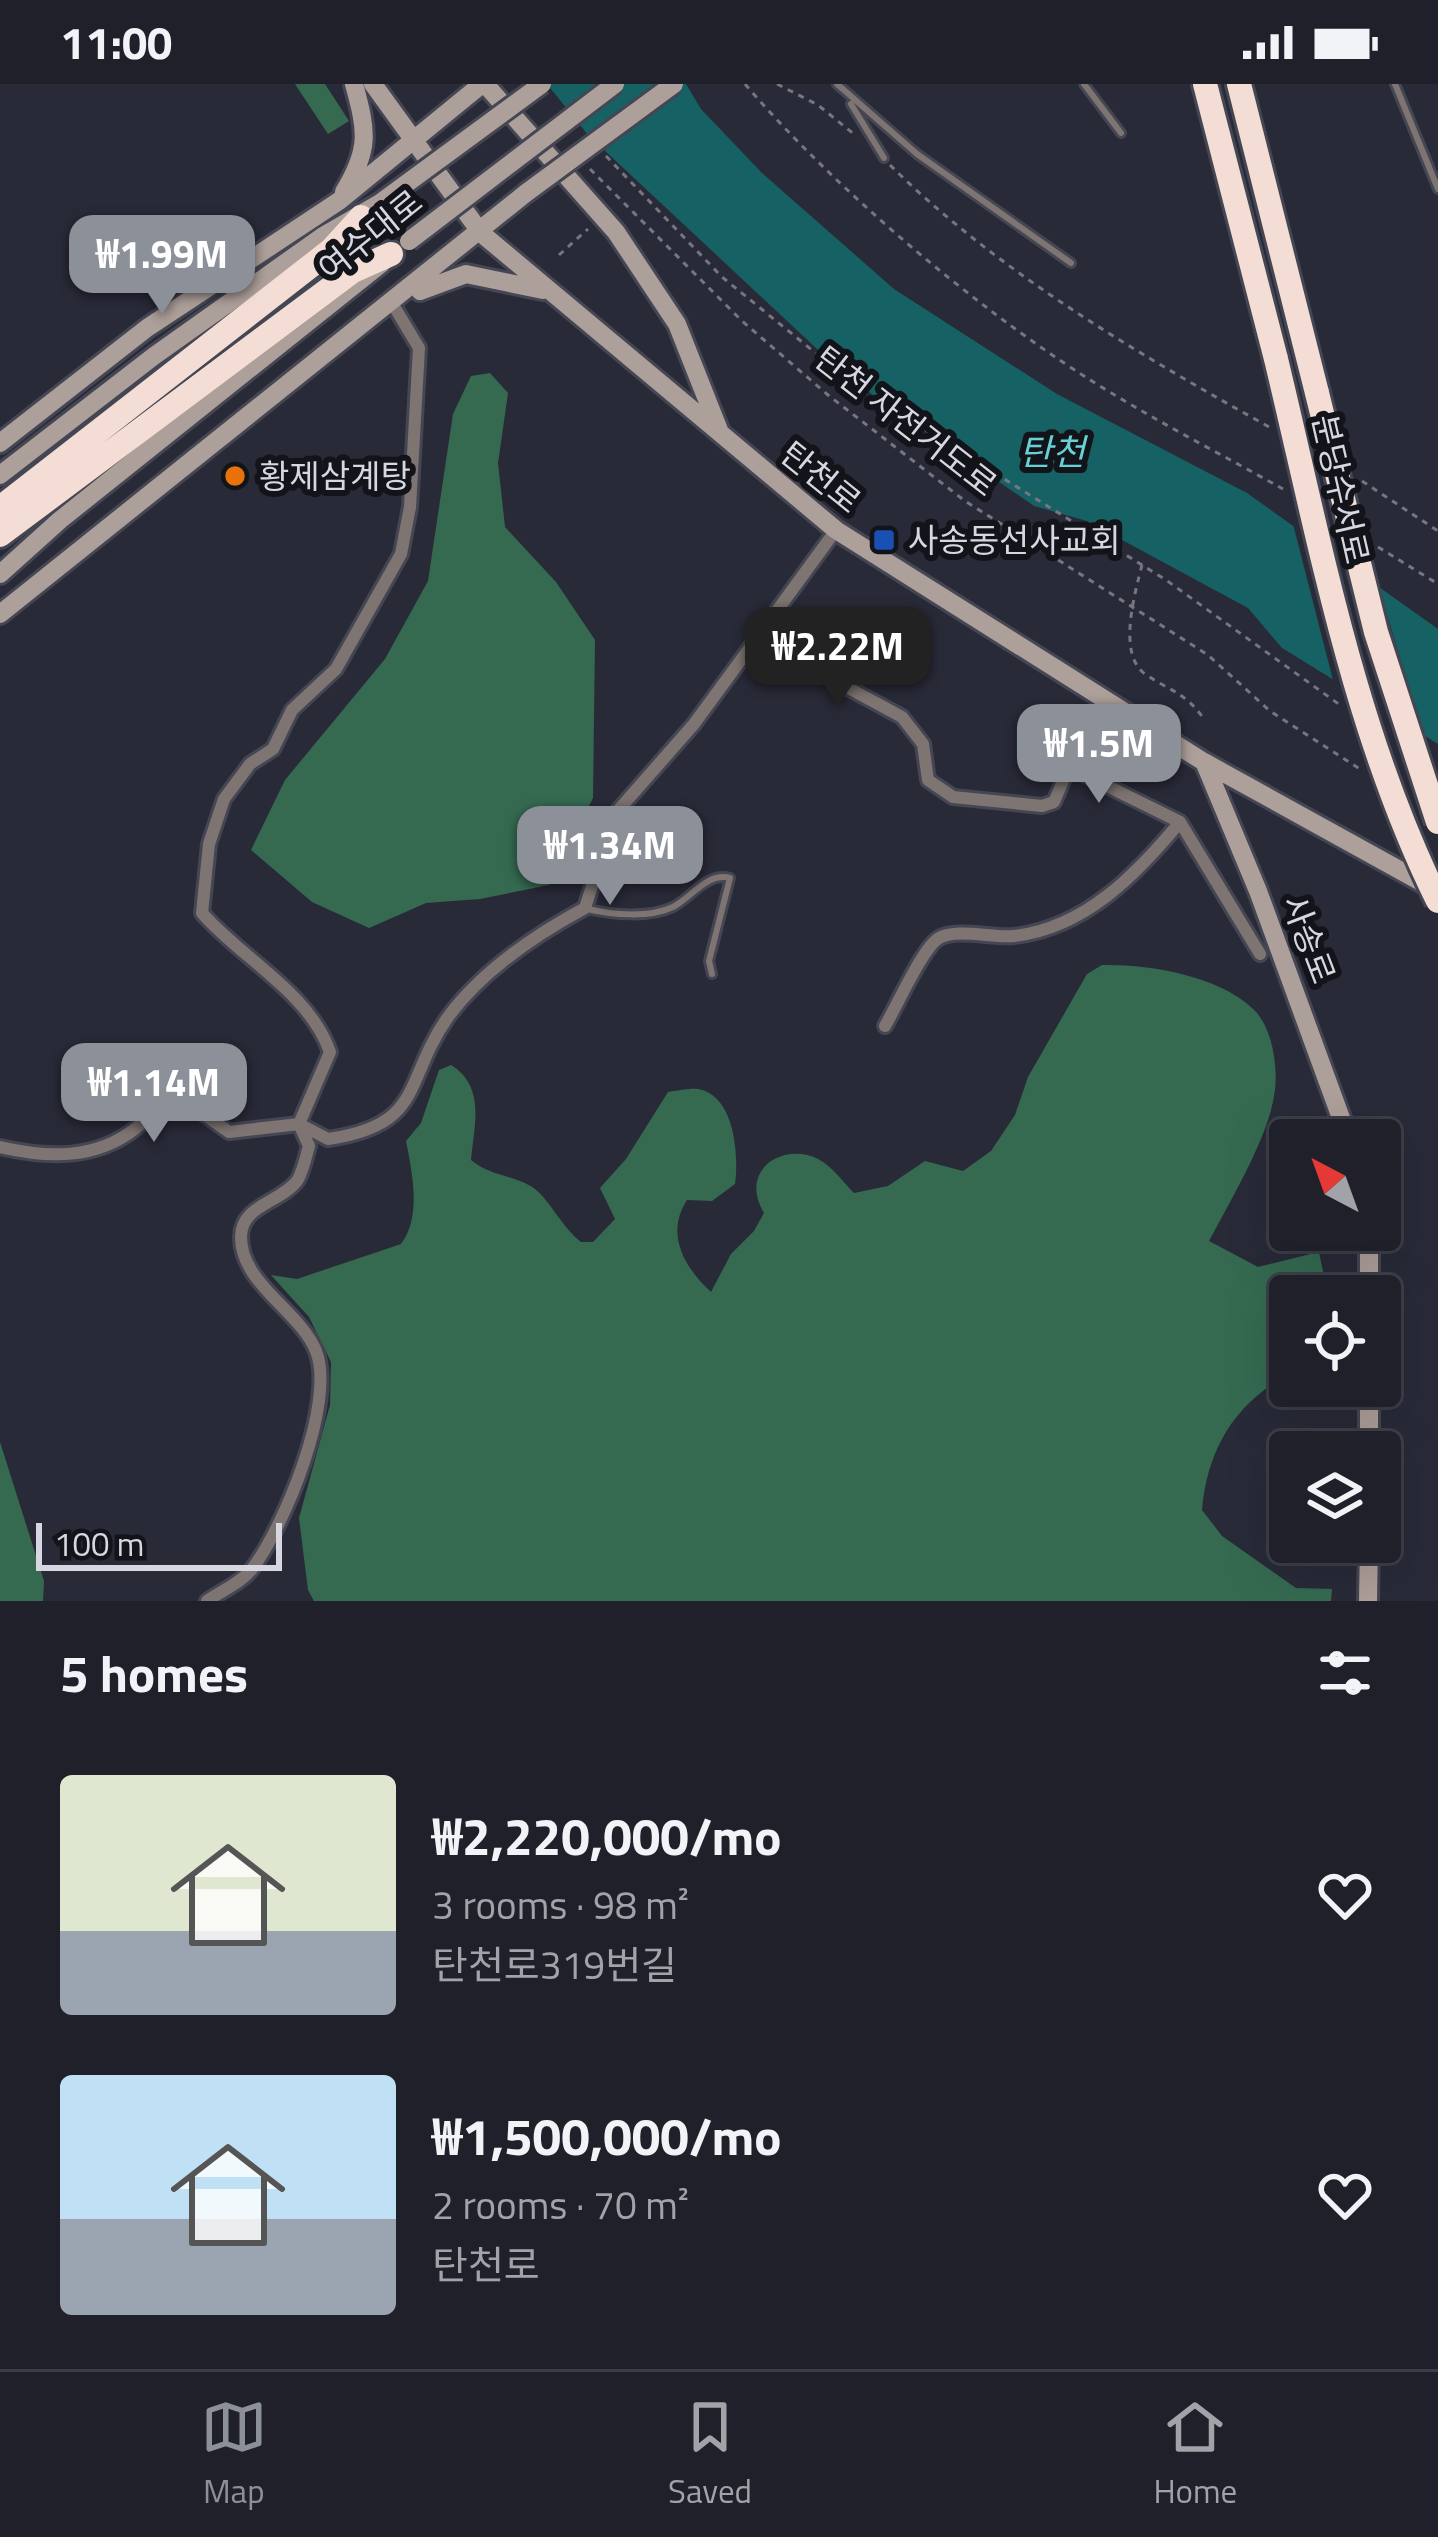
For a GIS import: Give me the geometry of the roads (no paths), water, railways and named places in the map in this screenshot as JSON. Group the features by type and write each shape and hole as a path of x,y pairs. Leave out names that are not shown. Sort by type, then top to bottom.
{"highway":[{"name":"분당수서로","path":"1205,84 1364,712 1411,846 1438,901"},
{"name":"분당수서로","path":"1239,84 1376,632 1438,822"},
{"path":"0,508 331,250 371,210"},
{"path":"0,535 353,271 400,247"}],"main road":[{"path":"339,201 361,164 367,142 354,84"},
{"name":"탄천로","path":"373,84 482,233 836,530 1204,762 1438,891"},
{"path":"0,443 147,328 339,201 484,84 616,232 677,324 721,435"},
{"name":"여수대로","path":"0,475 154,356 323,236 371,210 542,84"},
{"name":"여수대로","path":"0,574 60,520 365,280 400,247 615,84"},
{"path":"0,614 482,233 526,193 674,84"},
{"path":"392,303 466,274 548,291"},
{"name":"사송로","path":"1204,762 1250,869 1341,1119"},
{"path":"1368,1601 1369,1563"}],"street":[{"path":"207,1601 252,1569 298,1480 319,1400 317,1354 303,1328 255,1275 242,1249 240,1232 246,1218 297,1180 309,1146 299,1124 329,1052 324,1036 296,999 225,939 202,913 204,880 224,800 250,764 273,749 292,710 335,669 401,554 410,507 419,348 392,303"},
{"path":"0,1148 87,1154 140,1125 152,1108 181,1097 229,1132 299,1124 328,1139 380,1127 403,1108 447,1018 485,977 585,908 615,814 694,724 836,530"},
{"path":"756,638 902,717 923,743 928,780 953,797 1042,806 1054,802 1069,767 1180,822 1260,954"},
{"path":"885,1026 934,942 950,936 1032,932 1100,903 1153,855 1180,822"}],"lane":[{"path":"837,84 884,158"},
{"path":"1084,84 1121,133"},
{"path":"1395,84 1438,190"},
{"path":"846,95 917,154 1071,263"},
{"path":"585,908 610,914 670,908 709,880 722,875 730,878 709,961 712,974"}],"water":[{"name":"탄천","path":"547,84 686,84 701,109 762,173 894,289 1057,394 1247,493 1438,629 1438,744 1282,648 1248,608 1087,521 1034,506 847,377 588,135"}],"place":[{"name":"황제삼계탕","path":"235,476"},
{"name":"사송동선사교회","path":"884,540"}]}
